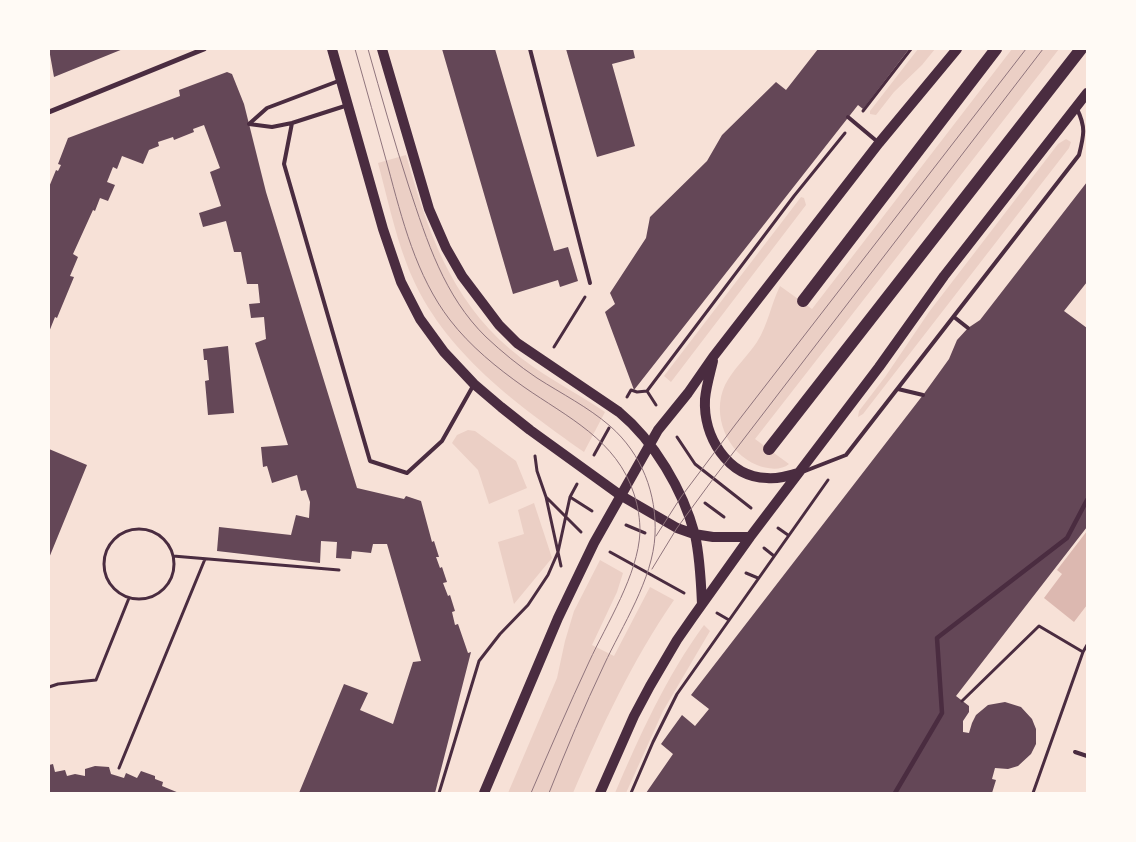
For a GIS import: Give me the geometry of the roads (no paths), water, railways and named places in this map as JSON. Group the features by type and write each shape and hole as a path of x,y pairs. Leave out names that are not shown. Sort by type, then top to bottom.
{"main road":[{"path":"332,49 383,229 398,275 420,320 444,352 474,384 530,430 620,495 677,528 694,534 713,537 750,537"},
{"path":"382,49 429,208 446,248 462,276 499,325 517,343 619,412 651,444 681,497 694,534 700,569 702,604"},
{"path":"484,793 558,618 594,543 658,430 879,143 957,49"},
{"path":"802,301 996,49"},
{"path":"769,449 1081,49"},
{"path":"600,793 634,716 650,686 677,640 702,604 944,276 1087,93"},
{"path":"713,357 705,399 707,423 717,449 738,469 752,475 765,478 781,478 798,473"}],"street":[{"path":"49,112 204,49"},
{"path":"895,793 942,713 937,638 1067,538 1087,500"},
{"path":"899,788 900,793"}],"lane":[{"path":"530,49 590,283"},
{"path":"341,80 267,108 249,124 272,127 292,123 348,105"},
{"path":"798,473 846,455 1079,155 1084,135 1083,122 1076,107"},
{"path":"848,117 879,143"},
{"path":"292,123 284,164 370,461 407,473 442,441 474,384"},
{"path":"954,317 968,328"},
{"path":"898,389 923,395"},
{"path":"1075,752 1087,756"}],"tram line":[{"path":"355,49 405,227 419,266 438,303 458,330 484,356 603,444 616,459 626,475 637,503 640,532 634,565 628,582 596,647 531,793"},
{"path":"368,49 398,152 430,247 448,286 459,304 486,337 511,359 610,426 631,449 639,462 650,490 655,520 655,535 649,568 636,602 589,697 549,793"},
{"path":"656,536 681,497 735,425 1026,49"},
{"path":"652,569 677,528 713,479 1043,49"}]}
